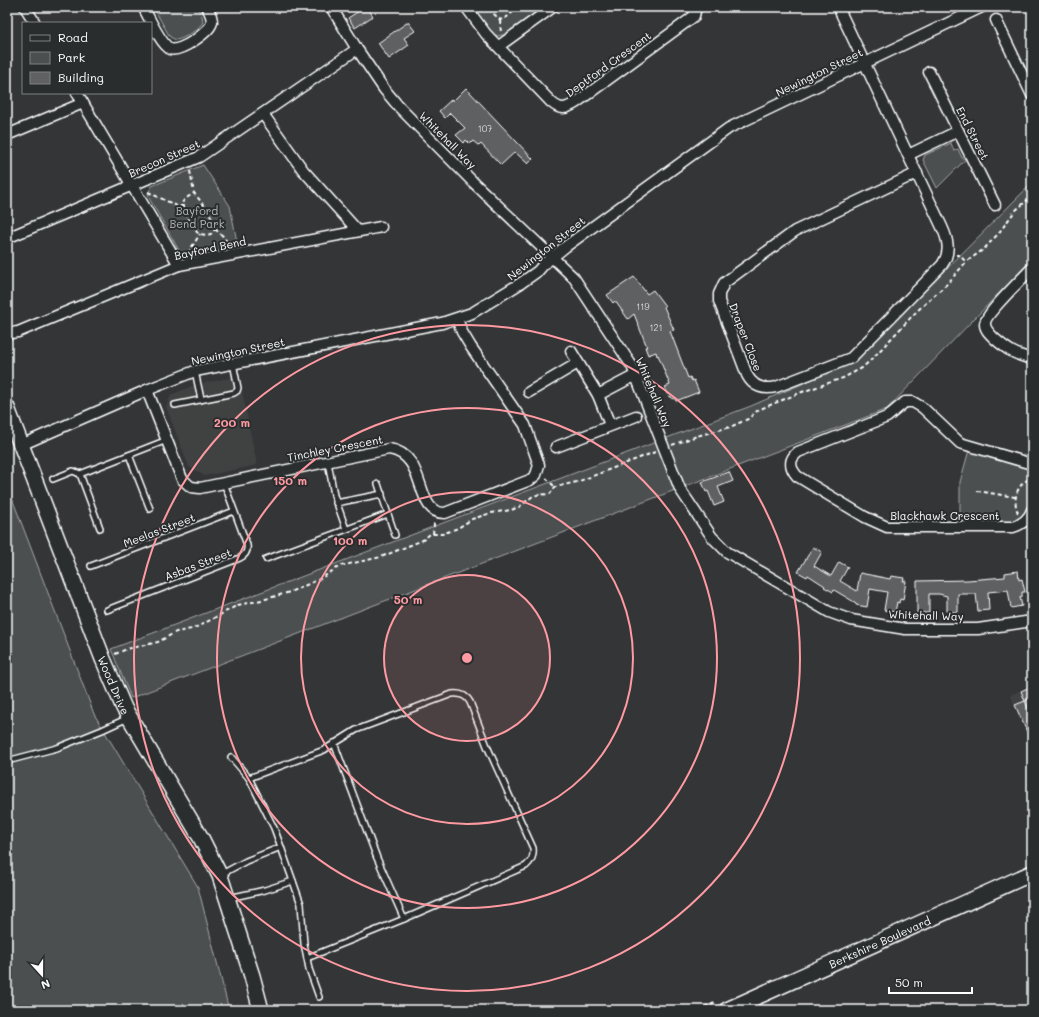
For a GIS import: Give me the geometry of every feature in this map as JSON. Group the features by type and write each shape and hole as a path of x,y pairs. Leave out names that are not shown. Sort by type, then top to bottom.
{"street":[{"path":"25,7 34,22"},
{"path":"143,7 152,22"},
{"path":"152,22 165,44 173,50 179,49 201,35 210,27 212,18 206,7"},
{"name":"Whitehall Way","path":"331,7 384,89 399,107 473,182 574,278 628,359 636,375 680,489 696,514 720,546 739,560 829,612 850,620 906,629 978,629 1032,621"},
{"name":"Deptford Crescent","path":"466,7 486,34 551,102 560,108 565,108 577,102 689,20 694,16 696,7"},
{"path":"499,46 553,7"},
{"name":"Draper Close","path":"838,7 917,173 946,236 948,254 942,264 851,358 776,388 763,388 753,383 747,375 720,301 719,294 724,283 795,231 917,173"},
{"name":"Newington Street","path":"21,445 147,390 195,371 457,319 472,313 538,271 552,257 729,128 982,7"},
{"path":"996,20 1032,95"},
{"name":"Brecon Street","path":"7,238 134,187 199,157 357,49"},
{"name":"End Street","path":"929,72 995,204"},
{"path":"78,94 181,265"},
{"path":"7,135 83,103"},
{"path":"263,114 303,170 358,231"},
{"path":"908,155 958,131"},
{"name":"Bayford Bend","path":"7,332 18,332 181,265 381,227"},
{"path":"1032,268 990,313 985,322 985,326 991,335 1007,350 1014,354 1032,359"},
{"path":"440,513 449,512 530,480 536,475 539,468 525,425 471,347 462,332 457,319"},
{"path":"571,351 598,395 610,426"},
{"path":"529,392 578,363"},
{"path":"598,395 636,375"},
{"name":"Tinchley Crescent","path":"147,390 182,479 188,485 200,488 389,449 402,453 410,460 430,507 432,510 440,513"},
{"name":"Blackhawk Crescent","path":"1025,521 1013,527 887,528 865,517 797,476 790,464 791,460 798,452 887,417 901,403 909,401 918,404 923,408 960,443 1032,464"},
{"name":"Wood Drive","path":"7,408 118,695 129,718 201,838 220,876 252,976 261,1010"},
{"path":"556,447 636,416"},
{"path":"1025,521 1029,517 1032,510"},
{"name":"Berkshire Boulevard","path":"727,1010 1032,873"},
{"name":"Wood Drive","path":"243,951 244,985 251,1010"}],"lane":[{"path":"175,405 237,392 238,388 233,363"},
{"path":"195,371 201,399"},
{"path":"52,479 73,471 80,474 167,440"},
{"path":"129,455 150,509"},
{"path":"328,462 336,503 346,529"},
{"path":"80,474 100,528"},
{"name":"Asbas Street","path":"107,610 243,557 247,552 247,545 224,483"},
{"path":"378,484 395,535"},
{"path":"336,503 382,494"},
{"name":"Meelas Street","path":"91,566 234,511"},
{"path":"266,559 388,514"},
{"path":"249,778 324,750 356,730 452,694 462,694 470,702 533,848 532,860 526,866 404,920 307,958"},
{"path":"7,761 57,748 129,718"},
{"path":"334,743 377,858 404,920"},
{"path":"231,757 249,778 274,828 281,847 301,904 304,944 309,969 319,997"},
{"path":"220,876 246,861 281,847"},
{"path":"228,898 293,882"}],"path":[{"path":"492,7 494,14 500,20 507,17 518,7"},
{"path":"187,163 192,176 194,193 207,209 213,220 215,229 224,237 232,255"},
{"path":"134,187 156,195 177,206 183,206"},
{"path":"194,193 182,203 196,230 200,234 211,234 215,229"},
{"path":"103,659 127,649 158,642 176,632 192,629 238,605 290,592 320,579 340,566 387,555 423,540 433,534 442,534 458,528 472,519 491,513 511,510 537,494 550,494 555,487 577,482 697,436 730,427 748,419 758,410 802,392 843,378 862,368 871,360 916,312 948,283 966,262 984,249 998,234 1015,211 1032,196"},
{"path":"181,265 200,234"},
{"path":"1025,521 1018,513 1015,497 1020,486 1032,478"},
{"path":"977,491 1015,497"},
{"path":"433,534 434,524 440,513"}],"shaded area":[{"path":"239,376 257,465 205,476 189,467 166,407 171,395 194,385"},
{"path":"1032,686 1032,744 1010,695"}],"green space":[{"path":"153,7 197,7 202,16 203,22 191,33 176,40 170,37"},
{"path":"471,7 544,7 507,34 498,36 491,33"},
{"path":"951,143 954,151 958,149 962,158 966,159 937,188 923,160 925,155"},
{"name":"Bayford Bend Park","path":"203,165 230,206 238,247 191,257 180,252 149,198 148,193 152,186"},
{"path":"1032,183 1032,259 887,409 131,698 111,649 751,406 855,361"},
{"path":"969,450 1028,467 1032,470 1030,501 1028,508 1019,519 1011,522 960,523 960,482"},
{"path":"7,485 94,714 198,887 229,1010 7,1010"}],"building":[{"path":"367,7 373,16 355,28 348,18"},
{"path":"408,22 415,31 404,38 409,45 389,59 378,43"},
{"path":"466,88 533,159 528,164 515,152 501,165 481,144 479,146 473,141 470,144 466,140 464,143 456,135 465,128 450,113 445,118 439,111 452,99 453,101"},
{"path":"634,277 647,294 653,290 665,306 664,307 674,330 670,331 688,378 690,377 692,381 694,380 699,392 676,401 674,398 672,399 671,396 669,397 665,387 670,385 658,355 657,356 656,352 648,355 645,347 647,347 634,314 628,319 615,301 613,303 607,295"},
{"path":"729,472 733,481 718,487 724,502 714,506 708,491 706,492 702,482"},
{"path":"813,547 822,552 814,566 831,576 839,562 848,567 840,581 857,591 860,573 890,579 891,576 904,578 903,581 906,581 903,600 900,599 899,603 897,602 895,612 884,610 887,592 870,589 867,607 856,605 856,603 834,590 833,592 824,587 825,586 808,575 807,577 798,572"},
{"path":"1018,571 1019,580 1022,579 1025,592 1022,592 1022,597 1020,597 1022,606 1011,608 1008,590 988,592 989,610 978,611 976,594 958,594 958,612 947,612 947,596 929,594 929,613 917,613 917,581 968,580 1005,577 1005,573"},
{"path":"1032,686 1032,697 1025,701 1021,691"},
{"path":"1025,701 1032,717 1032,743 1015,705"}]}
